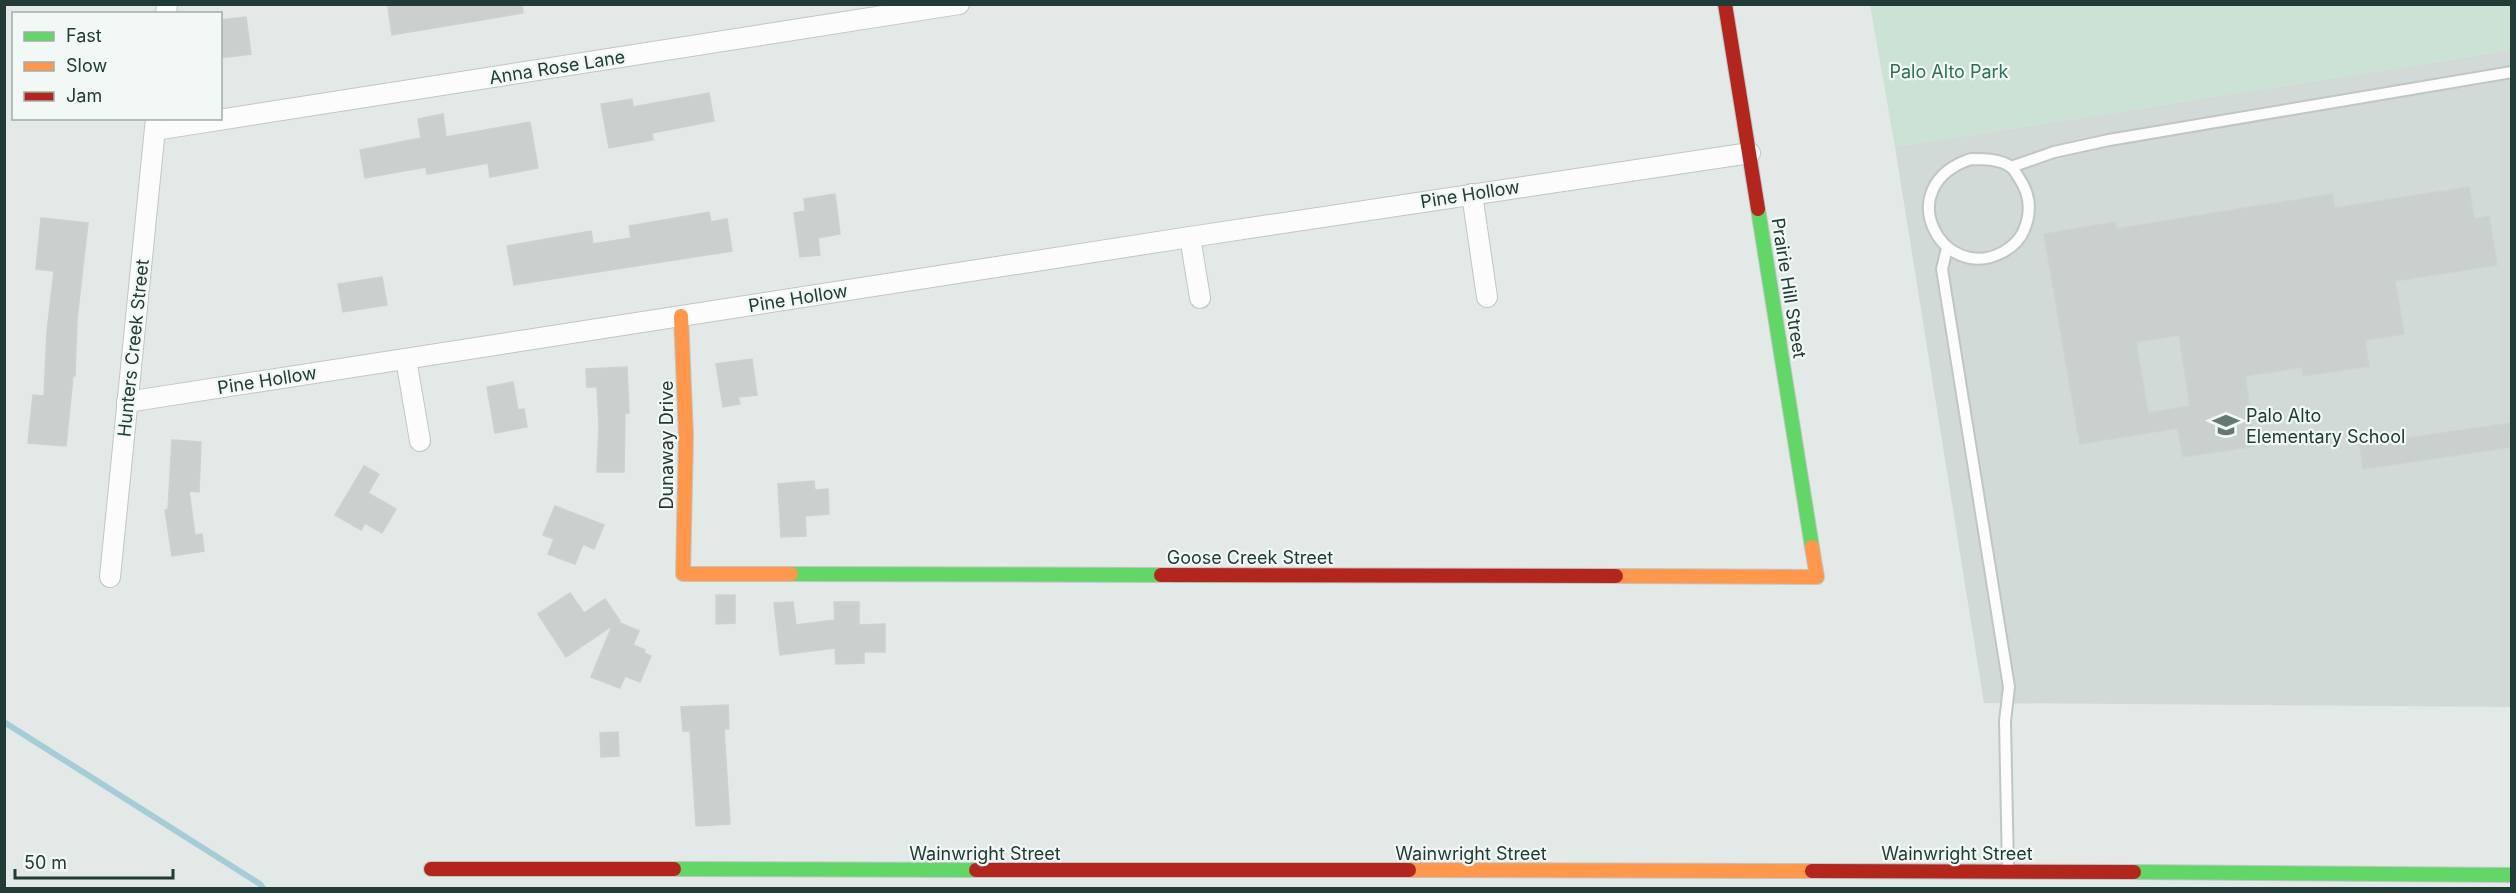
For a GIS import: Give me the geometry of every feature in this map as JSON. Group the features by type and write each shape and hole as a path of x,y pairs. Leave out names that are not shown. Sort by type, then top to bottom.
{"street":[{"name":"Anna Rose Lane","path":"222,114 958,4"},
{"name":"Prairie Hill Street","path":"1725,4 1816,577"},
{"name":"Anna Rose Lane","path":"155,124 182,120"},
{"name":"Hunters Creek Street","path":"110,577 155,124"},
{"name":"Pine Hollow","path":"127,402 1190,237 1750,153"},
{"path":"1472,194 1487,297"},
{"path":"1190,237 1200,298"},
{"name":"Dunaway Drive","path":"681,316 686,436 683,574"},
{"path":"406,359 420,441"},
{"name":"Goose Creek Street","path":"683,574 1816,577"},
{"name":"Wainwright Street","path":"431,869 1142,880 2008,880 2511,875"}],"lane":[{"path":"2011,167 2054,152 2109,140 2511,72"},
{"path":"1971,159 1988,159 2011,167 2025,187 2030,203 2028,220 2022,236 2010,248 1995,256 1978,259 1962,256 1947,248 1936,235 1929,212 1933,188 1942,174 1955,164 1971,159"},
{"path":"1947,248 1942,268 2009,687 2005,722 2008,880"}],"shaded area":[{"name":"Palo Alto Elementary School","path":"2511,50 2511,707 1984,703 1895,147"}],"green space":[{"name":"Palo Alto Park","path":"1870,5 2511,5 2511,50 1895,147"}],"building":[{"path":"404,4 522,4 523,13 392,35 388,7"},
{"path":"246,17 251,54 222,58 222,20"},
{"path":"709,93 714,121 652,133 653,140 609,148 601,104 632,99 633,107"},
{"path":"443,114 446,137 530,122 538,168 490,177 488,163 427,174 426,167 365,178 360,150 421,138 418,119"},
{"path":"2469,187 2474,219 2489,216 2497,265 2395,281 2404,334 2365,340 2369,366 2303,376 2302,367 2245,376 2255,446 2183,457 2178,428 2080,444 2044,234 2115,222 2116,229 2332,194 2335,208","holes":["2179,335 2190,406 2148,413 2136,342"]},
{"path":"835,194 840,234 818,238 820,255 800,257 794,213 805,211 804,199"},
{"path":"709,212 711,222 727,219 732,251 514,285 507,246 591,231 593,244 631,238 629,226"},
{"path":"41,218 88,223 77,319 75,376 73,376 66,446 28,443 33,395 44,396 47,332 54,271 36,269"},
{"path":"382,277 387,305 343,312 338,284"},
{"path":"752,359 757,395 738,397 740,404 723,407 716,364"},
{"path":"627,367 629,413 625,413 624,472 597,472 599,426 597,387 587,387 586,369"},
{"path":"513,382 518,410 524,409 527,427 495,433 487,387"},
{"path":"2511,423 2511,447 2363,469 2360,445"},
{"path":"172,440 201,442 199,492 189,491 195,535 202,534 204,551 172,556 165,510 168,510"},
{"path":"364,466 379,474 368,493 396,509 382,533 365,523 361,530 335,515"},
{"path":"814,481 815,490 828,489 829,514 805,516 806,536 781,537 778,484"},
{"path":"555,506 604,525 594,549 583,544 575,564 548,554 554,539 543,535"},
{"path":"570,593 584,613 605,599 620,621 618,622 639,631 633,645 645,650 644,653 651,656 640,682 625,676 620,688 591,677 612,626 566,657 538,614"},
{"path":"716,595 735,595 735,623 716,624"},
{"path":"793,602 796,625 835,620 834,602 859,602 859,625 885,624 885,652 864,652 864,663 836,664 835,648 780,655 774,603"},
{"path":"728,705 729,729 724,729 730,824 696,826 690,731 683,731 681,707"},
{"path":"618,732 619,756 601,757 600,733"}],"waterway":[{"path":"4,722 263,888"}],"traffic: fast":[{"path":"1758,209 1812,547"},
{"path":"791,574 1161,575"},
{"path":"674,869 976,870"},
{"path":"2134,872 2512,875"}],"traffic: slow":[{"path":"681,316 686,436 683,574 791,574"},
{"path":"1616,576 1817,577 1812,547"},
{"path":"1409,870 1812,871"}],"traffic: jam":[{"path":"1725,4 1758,209"},
{"path":"1161,575 1616,576"},
{"path":"431,869 674,869"},
{"path":"976,870 1409,870"},
{"path":"1812,871 2134,872"}],"place":[{"name":"Palo Alto Elementary School","path":"2226,425"}]}
